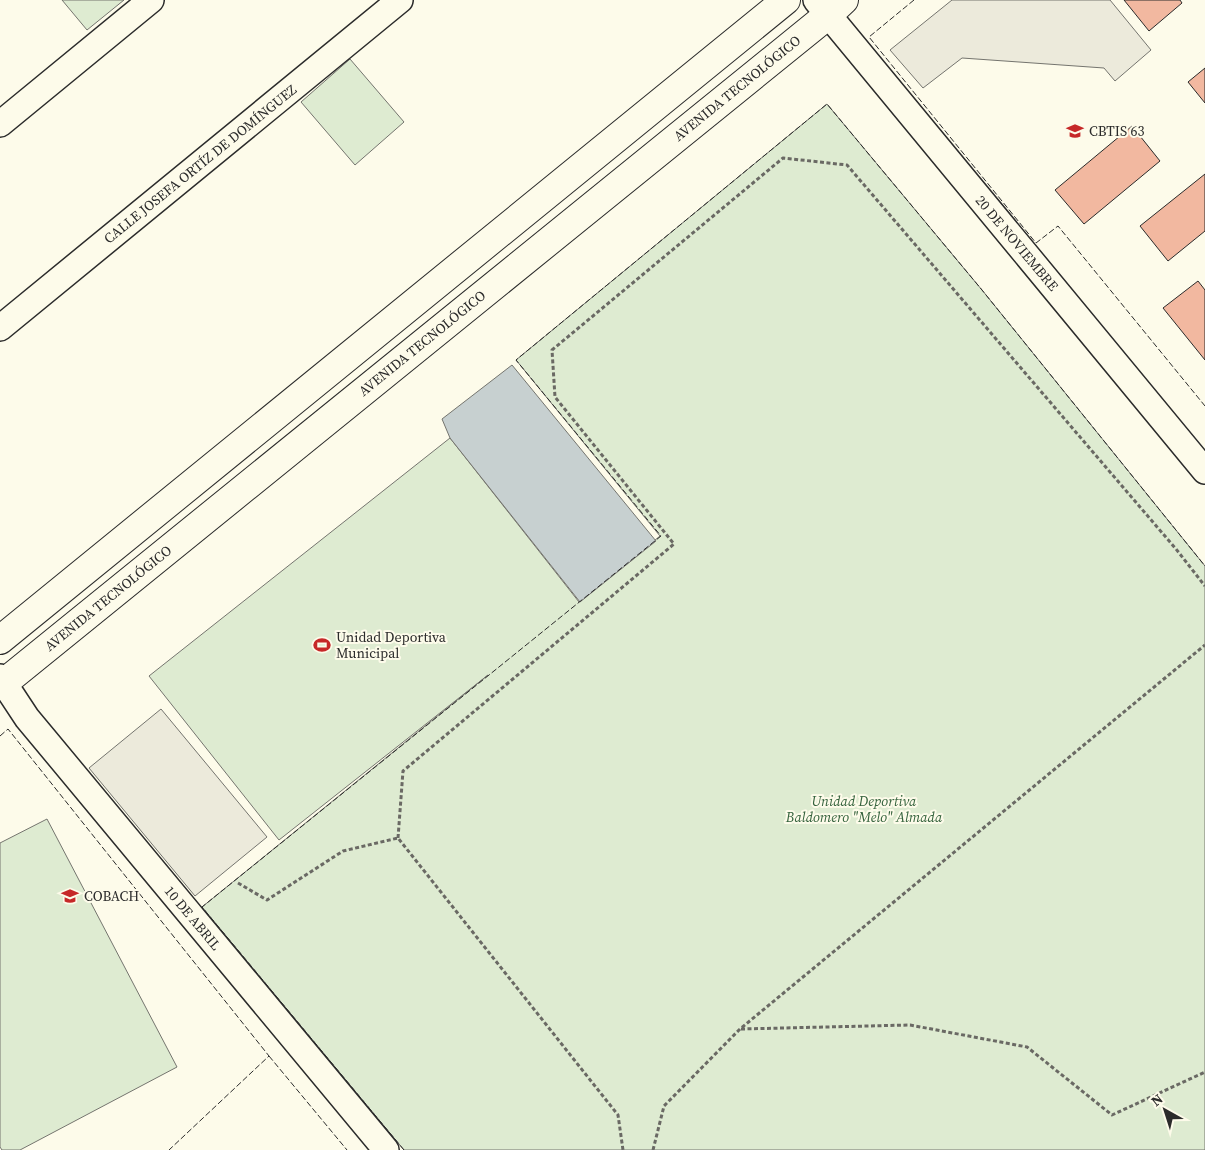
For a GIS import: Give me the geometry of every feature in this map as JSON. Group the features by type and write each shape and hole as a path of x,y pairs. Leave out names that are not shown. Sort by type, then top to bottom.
{"main road":[{"path":"0,640 786,0"},
{"name":"AVENIDA TECNOLÓGICO","path":"1,682 829,5"}],"street":[{"path":"0,124 151,0"},
{"name":"CALLE JOSEFA ORTÍZ DE DOMÍNGUEZ","path":"0,328 400,0"},
{"name":"20 DE NOVIEMBRE","path":"829,5 1205,471"},
{"name":"10 DE ABRIL","path":"1,682 27,718 90,795 386,1150"}],"path":[{"path":"623,1150 618,1115 398,838 403,771 674,544 555,397 552,350 783,158 847,165 1176,549 1205,586"},
{"path":"653,1150 664,1106 740,1029 1205,645"},
{"path":"238,883 267,900 343,851 398,838"},
{"path":"740,1029 910,1024 1028,1047 1112,1115 1205,1072"}],"green space":[{"path":"62,0 124,0 87,30"},
{"path":"350,59 404,122 355,165 301,102"},
{"name":"Unidad Deportiva Baldomero \"Melo\" Almada","path":"827,104 982,290 1205,566 1205,1150 404,1150 202,907 488,675 279,840 149,676 450,438 579,602 660,536 516,360"},
{"path":"47,819 177,1067 20,1150 2,1150 0,1147 0,843"}],"shaded area":[{"path":"952,0 1110,0 1151,50 1115,81 1104,68 962,58 923,88 890,50"},
{"path":"512,365 656,541 580,602 450,438 442,419"},
{"path":"161,709 267,837 195,896 89,768"}],"building":[{"path":"1124,0 1180,0 1182,3 1149,31"},
{"path":"1205,68 1205,103 1188,82"},
{"path":"1132,126 1160,161 1084,224 1055,190"},
{"path":"1205,174 1205,231 1168,261 1140,226"},
{"path":"1198,281 1205,290 1205,360 1163,308"}],"fence":[{"path":"914,0 869,37 1036,243 1058,226 1205,406"},
{"path":"404,1150 202,907 661,536 516,360 827,104 982,290 1205,566"},
{"path":"0,736 8,729 269,1056 169,1150"},
{"path":"269,1056 347,1150"}],"place":[{"name":"CBTIS 63","path":"1075,131"},
{"name":"Unidad Deportiva Municipal","path":"322,645"},
{"name":"COBACH","path":"70,896"}]}
